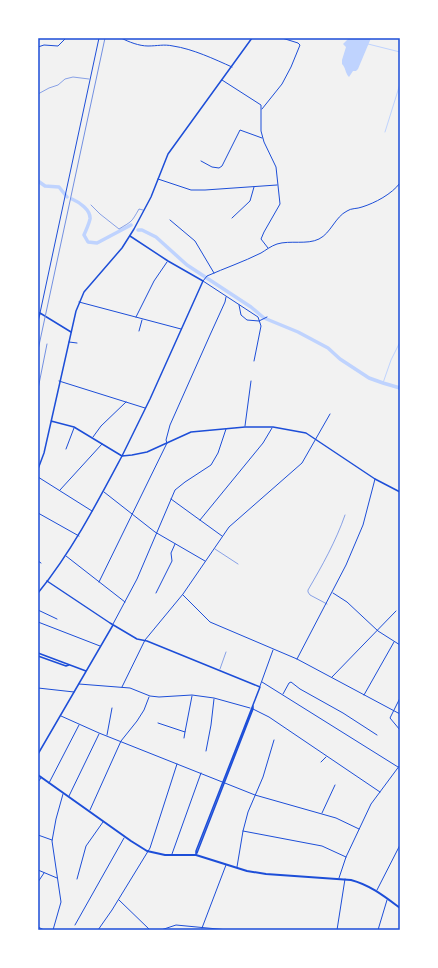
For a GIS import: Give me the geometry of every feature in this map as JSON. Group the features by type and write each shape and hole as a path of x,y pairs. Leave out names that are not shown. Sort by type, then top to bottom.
{"main road":[{"path":"38,775 136,845 147,851 158,854 196,854 247,871 280,876 345,879 360,883 376,890 400,908"}],"street":[{"path":"38,48 44,45 58,46 66,38"},
{"path":"81,38 86,38"},
{"path":"38,320 99,38"},
{"path":"121,38 140,45 148,46 161,44 175,46 232,67"},
{"path":"38,469 44,453 68,342 79,302 84,292 130,236 144,211 168,154 252,38"},
{"path":"262,110 282,84 300,45 282,38"},
{"path":"222,80 260,103 262,110 261,131 276,167 280,204 261,239 268,249"},
{"path":"201,162 212,167 219,168 222,166 240,130 263,138"},
{"path":"158,179 191,190 278,185"},
{"path":"38,593 66,556 93,511 146,409 205,278 260,254 275,244 319,239 326,234 338,217 348,210 362,207 385,196 400,183"},
{"path":"232,218 250,201 254,186"},
{"path":"170,220 196,241 214,273"},
{"path":"130,236 258,317 261,326 254,361"},
{"path":"136,317 154,282 168,261"},
{"path":"99,582 167,443 166,440 170,425 226,297"},
{"path":"79,302 182,329"},
{"path":"239,304 240,311 245,319 259,321 267,317"},
{"path":"39,312 71,332"},
{"path":"139,331 142,319"},
{"path":"68,342 77,343"},
{"path":"59,381 146,409"},
{"path":"245,427 251,381"},
{"path":"93,438 101,426 126,402"},
{"path":"122,687 146,640 183,594 229,527 302,463 330,414"},
{"path":"51,421 74,427 122,456 132,456 147,452 191,432 245,427 273,427 306,433 316,438 375,479 400,492"},
{"path":"66,449 74,427"},
{"path":"200,520 263,443 273,427"},
{"path":"38,754 125,602 175,490 211,465 218,453 226,429"},
{"path":"60,490 103,444"},
{"path":"38,477 93,511"},
{"path":"297,659 332,593 363,525 375,479"},
{"path":"103,492 157,533 205,562"},
{"path":"171,499 223,536"},
{"path":"38,513 78,536"},
{"path":"156,593 172,561 171,553 175,544"},
{"path":"66,556 125,602"},
{"path":"47,581 113,625 137,639 146,640 260,687"},
{"path":"332,593 347,602 378,631 400,646"},
{"path":"183,594 210,622 297,659 400,714"},
{"path":"38,610 57,619"},
{"path":"332,678 396,611"},
{"path":"38,622 101,646"},
{"path":"364,695 394,642"},
{"path":"196,854 274,649"},
{"path":"38,655 86,671"},
{"path":"262,682 398,767"},
{"path":"283,694 291,682 300,689 343,713 377,735"},
{"path":"79,684 130,688 150,696 159,697 192,695 214,698 252,709 269,717 380,792"},
{"path":"38,688 74,692"},
{"path":"184,738 192,695"},
{"path":"89,811 121,741 144,710 150,696"},
{"path":"206,751 214,698"},
{"path":"400,698 390,718 400,730"},
{"path":"107,736 112,708"},
{"path":"60,716 99,733 255,794 336,818 359,829"},
{"path":"158,723 185,732"},
{"path":"48,783 80,725"},
{"path":"68,797 99,733"},
{"path":"237,868 243,830 255,794 263,777 274,740"},
{"path":"321,762 326,756"},
{"path":"98,930 150,848 177,763"},
{"path":"338,878 346,857 371,804 400,765"},
{"path":"172,854 201,773"},
{"path":"38,782 41,777"},
{"path":"322,814 335,785"},
{"path":"54,930 62,902 52,841 63,794"},
{"path":"76,879 86,846 103,821"},
{"path":"243,830 322,846 346,857"},
{"path":"38,835 52,841"},
{"path":"76,925 89,899 125,837"},
{"path":"376,890 400,845"},
{"path":"202,928 226,864"},
{"path":"38,870 57,878"},
{"path":"38,882 44,873"},
{"path":"337,930 345,879"},
{"path":"378,930 388,899"},
{"path":"118,900 150,930"},
{"path":"161,930 176,925 228,930"},
{"path":"38,927 44,930"}],"lane":[{"path":"38,94 73,77 90,79"},
{"path":"91,205 119,229 129,224 139,210 141,209 144,211"},
{"path":"326,604 310,595 308,590 340,530 345,515"},
{"path":"214,549 238,564"},
{"path":"220,670 226,652"}],"water":[{"path":"349,38 371,38 358,69 353,71 349,77 342,64 342,60 346,47 343,44"}],"waterway":[{"path":"368,44 400,52"},
{"path":"385,132 400,84"},
{"path":"38,181 45,186 59,187 67,197"},
{"path":"72,199 78,202 89,212 90,221 84,235 88,242 97,243 131,225"},
{"path":"138,230 142,230 156,237 187,265 251,307 264,318 298,332 328,348 340,359 369,378 400,388"},
{"path":"383,383 391,360 400,342"}],"railway":[{"path":"38,350 105,38"},
{"path":"38,389 47,344"}]}
